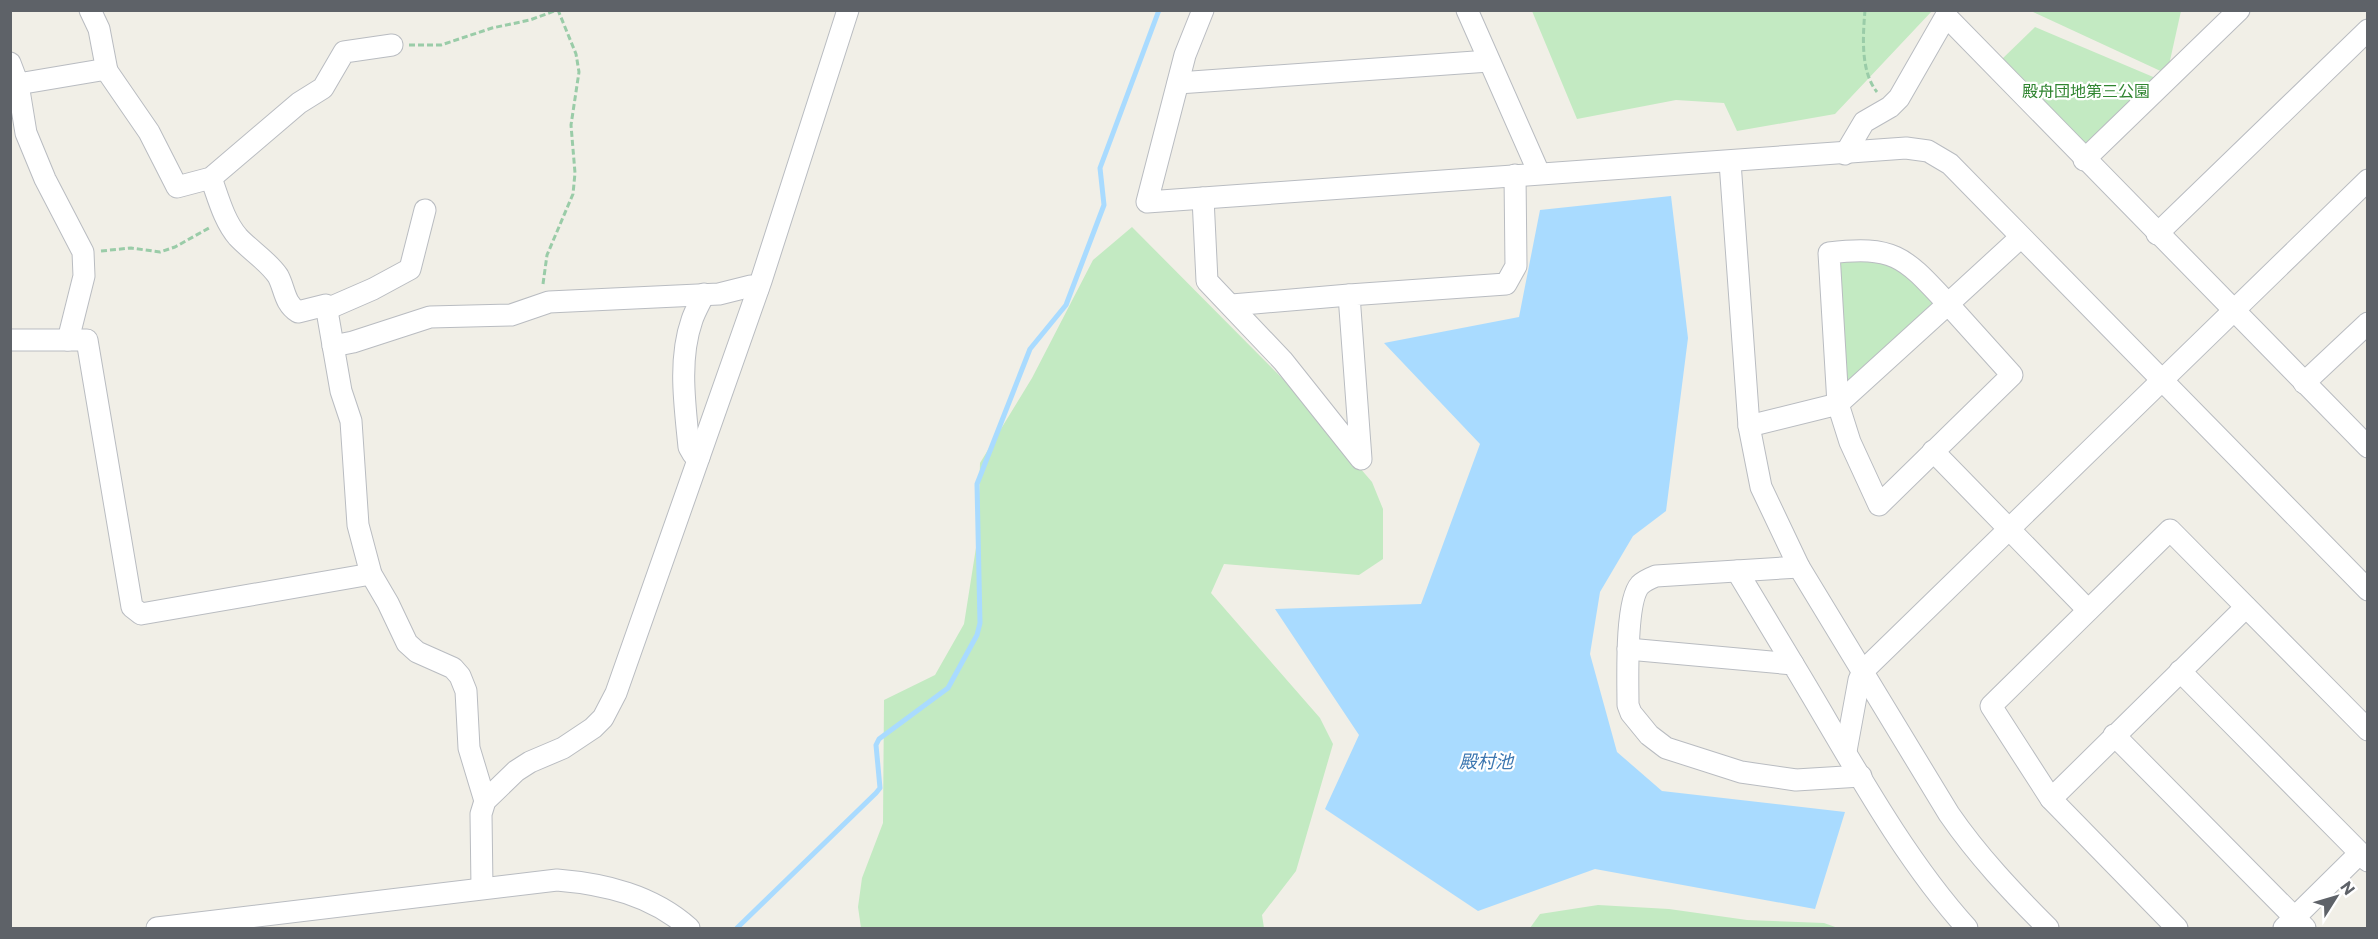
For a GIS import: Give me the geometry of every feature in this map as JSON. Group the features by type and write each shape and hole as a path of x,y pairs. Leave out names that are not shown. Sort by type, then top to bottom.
{"street":[{"path":"90,10 99,29 107,71 149,132 177,187 211,178 299,103 323,88 344,52 392,45"},
{"path":"482,888 481,814 485,801 516,771 530,762 563,748 593,728 606,713 616,693 758,290 848,10"},
{"path":"1203,10 1185,55 1147,202 1906,148 1928,151 1950,164 2367,590"},
{"path":"1467,10 1539,173"},
{"path":"2084,160 2237,11"},
{"path":"1845,154 1864,122 1890,107 1899,98 1946,16 2084,160 2367,447"},
{"path":"2157,234 2367,30"},
{"path":"1178,82 1489,61"},
{"path":"10,63 18,84 26,133 45,179 82,252 84,276 68,340"},
{"path":"18,84 101,70 107,71"},
{"path":"1730,162 1749,426 1761,487 1799,567 1949,814 1995,875 2048,928"},
{"path":"1232,305 1506,284 1516,266 1515,175"},
{"path":"211,178 226,219 237,236 278,277 292,308 298,312 326,306 341,391 351,421 358,525 371,574 388,603 406,644 417,652 453,668 460,676 466,691 469,748 485,801"},
{"path":"1846,751 1859,680 1863,671 2367,180"},
{"path":"1203,198 1207,281 1283,361 1361,459 1349,295"},
{"path":"327,309 373,289 410,269 425,210"},
{"path":"1749,426 1839,404 2021,237"},
{"path":"1848,251 1893,255 1912,266 1948,304 2012,375 1879,505 1850,442 1839,404 1829,253 1848,251"},
{"path":"333,346 353,342 430,317 511,315 549,302 719,294 751,286 758,290"},
{"path":"699,458 688,447 684,379 692,320 704,294"},
{"path":"2304,383 2367,323"},
{"path":"10,340 87,340 132,607 141,614 371,574"},
{"path":"1933,451 2088,610"},
{"path":"2177,928 2051,799 1991,706 2170,530 2365,722"},
{"path":"1799,567 1656,576 1640,585 1635,595 1628,649 1628,705 1649,735 1666,748 1741,772 1796,780 1861,776"},
{"path":"1737,571 1924,876 1967,928"},
{"path":"2051,799 2246,607"},
{"path":"1628,649 1793,664"},
{"path":"2114,735 2295,925 2364,857 2180,671"},
{"path":"158,928 557,880 622,890 660,907 689,928"}],"path":[{"path":"392,45 441,45 557,10 576,54 579,72 571,125 575,173 573,194 547,255 537,306"},
{"path":"1865,10 1866,64 1872,86 1890,107"},
{"path":"82,252 131,248 160,252 175,247 226,219"}],"green space":[{"path":"1532,11 1932,11 1835,114 1737,131 1724,103 1676,100 1577,119"},
{"path":"2031,11 2181,11 2167,74"},
{"name":"殿舟団地第三公園","path":"2035,27 2158,79 2087,144 2082,144 2000,61"},
{"path":"1132,227 1285,381 1372,482 1383,509 1383,559 1359,575 1224,564 1211,593 1320,718 1333,744 1296,871 1262,915 1264,928 861,928 858,907 862,878 883,823 884,700 935,675 964,624 978,535 980,463 1032,378 1093,260"},
{"path":"1841,260 1884,263 1902,272 1934,299 1934,306 1853,380 1846,382 1839,266"},
{"path":"1598,905 1669,909 1747,920 1824,923 1838,928 1530,928 1540,914"}],"water":[{"name":"殿村池","path":"1671,196 1688,338 1666,511 1633,536 1600,592 1590,654 1617,752 1662,791 1845,812 1815,909 1595,869 1478,911 1325,809 1359,735 1275,609 1421,604 1480,444 1384,343 1519,317 1540,210"}],"waterway":[{"path":"737,928 876,793 880,788 876,745 879,739 948,688 977,635 980,623 977,484 1030,349 1066,305 1104,205 1100,168 1159,10"}]}
